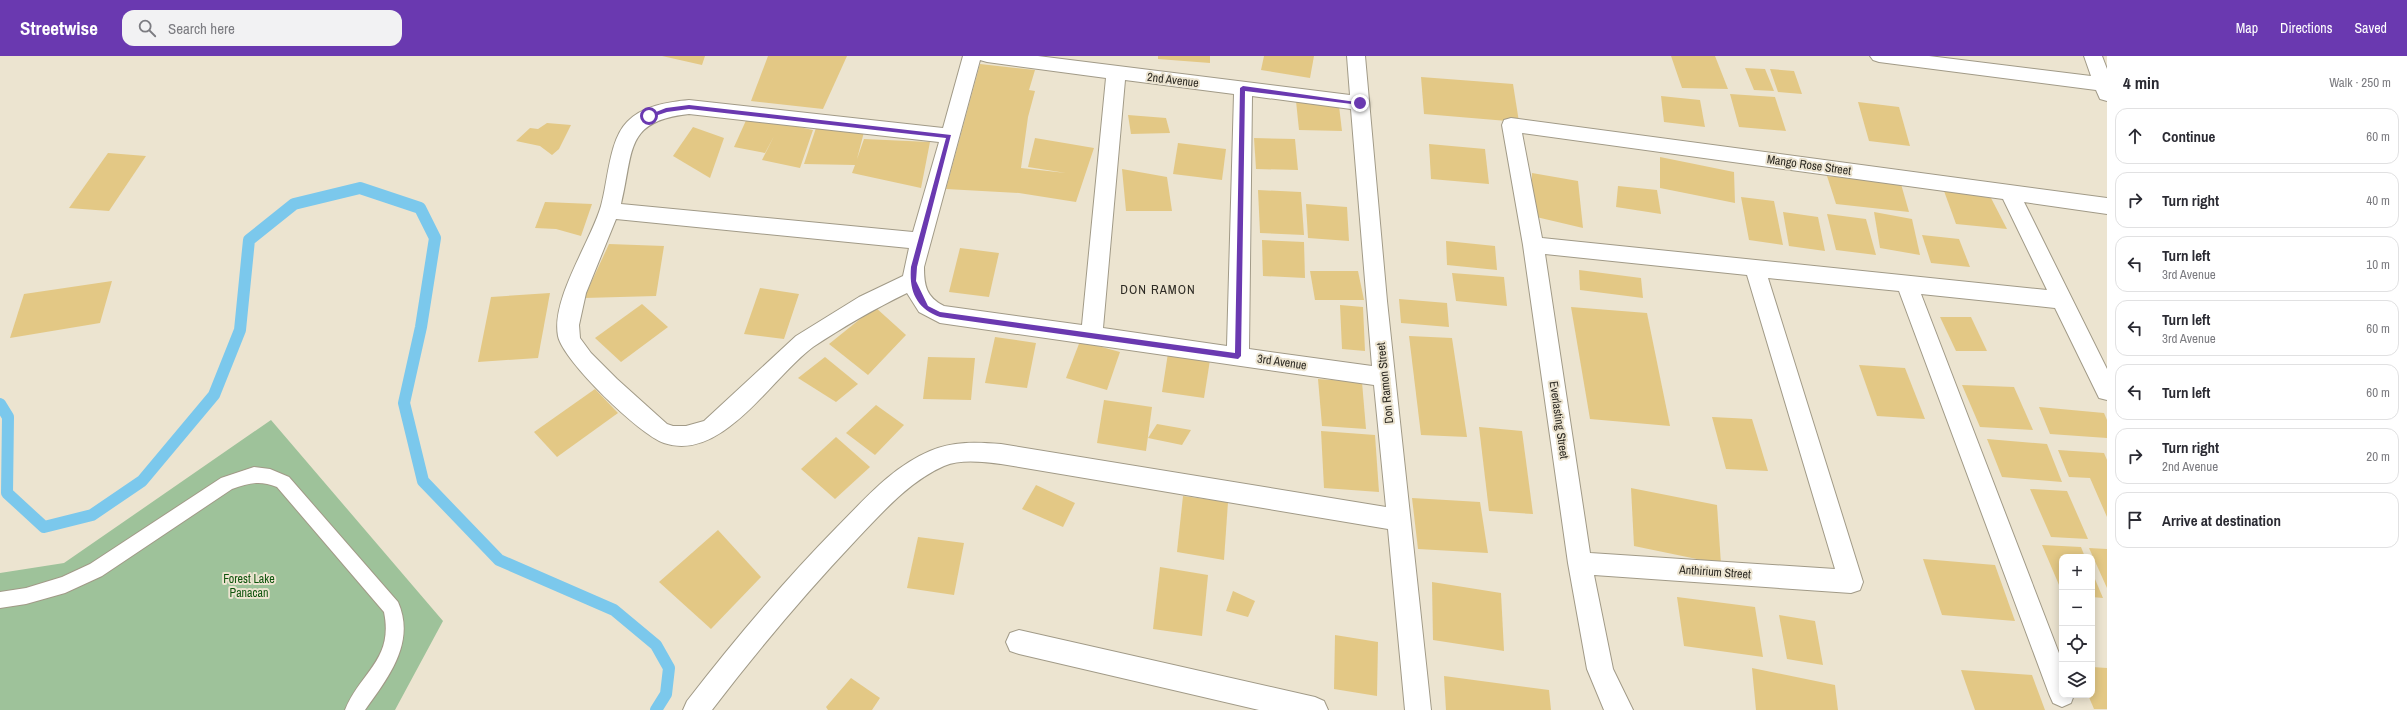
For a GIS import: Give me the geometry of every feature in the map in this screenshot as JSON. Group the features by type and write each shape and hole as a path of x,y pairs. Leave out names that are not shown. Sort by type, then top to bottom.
{"street":[{"path":"950,136 689,107 666,110 649,116 632,128 626,143 609,211 577,289 570,312 569,337 578,356 659,431 669,435 696,435 712,428 804,342 866,303 913,281 920,241 950,136 972,56"},
{"name":"2nd Avenue","path":"987,56 1360,103"},
{"name":"Don Ramon Street","path":"1356,56 1384,377 1394,455 1418,710"},
{"path":"1879,56 1906,57 2105,88 2093,56"},
{"path":"1092,335 1116,73"},
{"path":"1238,356 1243,88"},
{"name":"Mango Rose Street","path":"1511,125 2107,206"},
{"name":"Everlasting Street","path":"1511,125 1533,245 1580,563 1600,669 1612,699 1620,710"},
{"path":"2009,192 2107,391"},
{"path":"609,211 920,241"},
{"path":"1533,245 2062,300"},
{"name":"Anthirium Street","path":"1580,563 1851,582 1755,268"},
{"name":"3rd Avenue","path":"913,281 917,294 925,308 940,314 1384,377"},
{"path":"1908,284 2059,686"},
{"path":"696,710 744,647 825,555 887,492 913,472 939,458 970,451 1001,454 1399,520"},
{"path":"1019,642 1315,710"},
{"path":"2064,698 2068,710"}],"lane":[{"path":"0,600 26,596 65,585 96,570 227,483 254,474 270,476 283,482 392,608 397,622 397,637 394,650 354,710"}],"green space":[{"name":"Forest Lake Panacan","path":"271,420 443,621 395,710 0,710 0,573 64,563"}],"building":[{"path":"662,56 705,56 702,65"},
{"path":"768,56 847,56 823,109 751,101"},
{"path":"1158,56 1210,56 1210,63 1158,59"},
{"path":"1264,56 1314,56 1310,78 1261,70"},
{"path":"1671,56 1715,56 1728,89 1682,88"},
{"path":"980,64 1035,70 1029,90 1035,91 1028,117 1021,168 1066,173 1028,167 1035,138 1094,148 1076,202 1019,193 946,189"},
{"path":"1745,68 1765,69 1774,91 1754,90"},
{"path":"1770,69 1794,71 1802,94 1778,92"},
{"path":"1421,77 1513,84 1519,122 1424,114"},
{"path":"1730,94 1775,97 1786,131 1739,127"},
{"path":"1661,96 1700,100 1705,127 1664,122"},
{"path":"1296,101 1339,106 1342,131 1299,130"},
{"path":"1858,102 1899,107 1910,146 1869,141"},
{"path":"1128,115 1166,118 1170,133 1131,134"},
{"path":"748,116 813,130 800,168 762,160 774,136 765,153 734,147"},
{"path":"547,123 571,125 559,149 552,155 540,146 516,141 530,128 538,129"},
{"path":"817,125 864,132 857,159 864,139 930,142 921,188 852,173 855,165 804,164"},
{"path":"693,127 724,138 710,178 673,156"},
{"path":"1254,138 1295,139 1298,170 1256,169"},
{"path":"1178,143 1226,149 1222,180 1173,174"},
{"path":"1429,144 1485,149 1489,184 1431,179"},
{"path":"108,153 146,156 109,211 69,208"},
{"path":"1660,157 1734,172 1735,203 1660,188"},
{"path":"1122,169 1167,177 1172,211 1126,211"},
{"path":"1532,173 1578,181 1583,228 1532,216"},
{"path":"1827,176 1901,184 1909,212 1836,204"},
{"path":"1618,186 1657,190 1661,214 1616,207"},
{"path":"1258,190 1301,192 1304,235 1260,233"},
{"path":"1944,191 1991,198 2007,229 1956,224"},
{"path":"1741,197 1774,201 1783,245 1749,240"},
{"path":"545,202 592,204 581,236 556,229 535,228"},
{"path":"1306,204 1347,207 1349,241 1308,238"},
{"path":"1783,212 1818,217 1825,251 1789,246"},
{"path":"1874,212 1912,219 1920,255 1880,248"},
{"path":"1827,214 1866,219 1876,255 1836,250"},
{"path":"1922,235 1959,239 1970,267 1931,263"},
{"path":"1262,240 1304,242 1305,278 1263,276"},
{"path":"1446,241 1495,246 1497,270 1447,265"},
{"path":"609,244 664,246 656,296 584,298"},
{"path":"960,248 999,253 989,297 949,292"},
{"path":"1579,270 1641,278 1643,298 1580,290"},
{"path":"1310,271 1358,271 1364,300 1315,300"},
{"path":"1452,273 1504,277 1507,306 1456,301"},
{"path":"112,281 100,323 10,338 24,294"},
{"path":"760,288 799,294 784,339 744,334"},
{"path":"550,293 538,358 478,362 491,297"},
{"path":"1399,299 1447,303 1449,327 1401,323"},
{"path":"642,304 668,327 621,362 595,338"},
{"path":"1340,305 1363,307 1365,351 1342,349"},
{"path":"875,307 906,335 868,375 829,344"},
{"path":"1571,307 1647,313 1670,426 1590,419"},
{"path":"1940,317 1971,317 1987,351 1956,351"},
{"path":"1409,336 1452,338 1467,437 1421,435"},
{"path":"995,337 1036,343 1027,388 985,383"},
{"path":"1080,341 1120,352 1107,390 1066,378"},
{"path":"1168,353 1210,360 1204,398 1162,392"},
{"path":"825,357 858,384 836,402 798,378"},
{"path":"928,357 975,358 971,400 923,399"},
{"path":"1859,365 1905,368 1925,419 1877,416"},
{"path":"1318,379 1362,382 1366,429 1322,426"},
{"path":"1962,385 2014,387 2033,430 1980,427"},
{"path":"595,389 618,413 557,457 534,432"},
{"path":"1104,400 1152,407 1146,451 1097,443"},
{"path":"876,405 904,425 875,455 846,433"},
{"path":"2039,407 2104,413 2107,420 2107,438 2050,434"},
{"path":"1712,417 1752,419 1768,471 1726,469"},
{"path":"1157,424 1191,430 1182,445 1148,438"},
{"path":"1479,427 1522,431 1533,514 1489,511"},
{"path":"1321,431 1375,435 1379,492 1324,488"},
{"path":"836,437 870,467 835,499 801,469"},
{"path":"1987,439 2047,444 2062,482 2002,477"},
{"path":"2058,450 2104,453 2107,460 2107,517 2090,478 2069,477"},
{"path":"1036,485 1075,503 1063,527 1022,509"},
{"path":"1631,488 1717,505 1721,564 1634,546"},
{"path":"2030,489 2067,491 2088,539 2051,537"},
{"path":"1183,496 1228,502 1224,560 1177,552"},
{"path":"1412,498 1480,502 1488,553 1418,549"},
{"path":"718,530 761,577 711,629 659,582"},
{"path":"918,537 964,543 954,595 907,588"},
{"path":"2042,545 2081,547 2084,554 2059,554 2059,585"},
{"path":"2089,548 2107,549 2107,588 2095,561 2095,554 2092,554"},
{"path":"1923,559 1995,565 2015,621 1942,615"},
{"path":"1160,567 1208,575 1202,636 1153,629"},
{"path":"2095,579 2103,598 2095,597"},
{"path":"1432,582 1501,593 1504,651 1433,640"},
{"path":"1233,591 1255,601 1248,617 1226,611"},
{"path":"1677,597 1755,607 1763,657 1684,646"},
{"path":"1779,615 1815,621 1823,665 1787,659"},
{"path":"1335,635 1378,642 1377,696 1334,689"},
{"path":"2095,667 2107,668 2107,709 2094,709 2089,698 2095,698"},
{"path":"1752,668 1835,685 1838,710 1756,710"},
{"path":"1961,670 2032,675 2045,710 1975,710"},
{"path":"1444,676 1549,690 1551,710 1446,710"},
{"path":"851,678 880,698 872,710 828,710 826,707"}],"waterway":[{"path":"0,404 8,417 7,493 44,527 92,515 142,481 214,395 240,330 249,240 294,204 360,188 420,208 435,238 421,327 404,403 423,481 499,560 614,610 656,645 669,668 666,694 656,710"}],"district":[{"name":"DON RAMON","path":"1158,289"}],"route":[{"path":"649,116 666,110 689,107 950,136 914,267 913,281 917,294 925,308 940,314 1238,356 1243,88 1360,103"}]}
